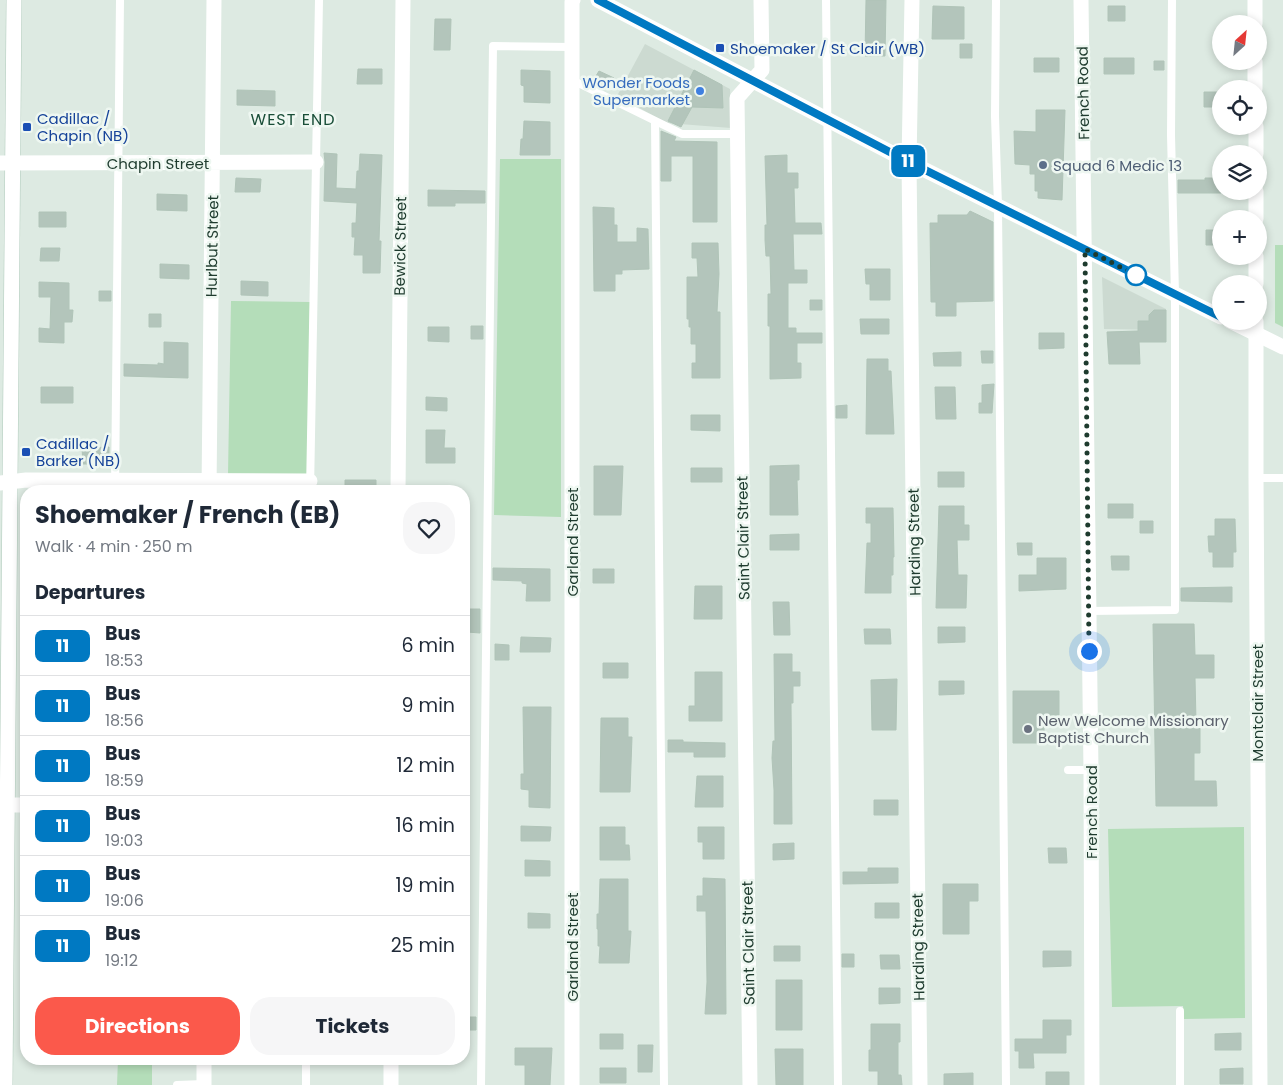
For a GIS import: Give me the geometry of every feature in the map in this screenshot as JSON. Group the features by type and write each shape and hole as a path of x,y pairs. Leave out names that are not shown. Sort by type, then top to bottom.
{"street":[{"path":"5,1085 3,805 6,163 14,0"},
{"name":"Hurlbut Street","path":"209,485 214,0"},
{"name":"Bewick Street","path":"398,485 403,0"},
{"name":"Garland Street","path":"572,1085 573,0"},
{"path":"598,0 909,162 1212,313"},
{"name":"Saint Clair Street","path":"750,1085 737,98 762,70 761,0"},
{"name":"Harding Street","path":"912,0 909,162 920,1085"},
{"name":"French Road","path":"1082,0 1088,611 1092,770 1092,1085"},
{"path":"1255,0 1255,15"},
{"name":"Chapin Street","path":"6,163 316,162"},
{"name":"Montclair Street","path":"1256,330 1260,1085"},
{"path":"1259,330 1283,347"},
{"path":"5,483 26,480 101,485"},
{"path":"3,805 20,805"},
{"path":"204,1065 204,1084"},
{"path":"391,1085 392,1065"}],"lane":[{"path":"116,485 120,0"},
{"path":"310,485 319,0"},
{"path":"826,0 838,1085"},
{"path":"996,0 995,116 998,206 1006,1085"},
{"path":"1088,611 1175,610 1174,294 1171,135 1172,0"},
{"path":"481,1085 493,46 572,47"},
{"path":"572,80 682,134 738,134"},
{"path":"655,121 664,1085"},
{"path":"1256,478 1283,478"},
{"path":"1068,770 1092,770"},
{"path":"1180,1011 1180,1085"},
{"path":"306,1065 306,1085"},
{"path":"177,1085 204,1084"}],"shaded area":[{"path":"645,44 730,89 731,128 667,123 617,96"},
{"path":"1102,277 1166,309 1165,330 1104,329"}],"green space":[{"path":"500,159 561,159 561,517 494,515"},
{"path":"1275,245 1283,245 1283,327 1275,323"},
{"path":"231,301 310,302 307,475 228,474"},
{"path":"1244,827 1245,1018 1184,1019 1183,1006 1112,1007 1108,829"},
{"path":"118,1065 152,1065 152,1085 117,1085"}],"building":[{"path":"866,0 886,0 885,56 865,56"},
{"path":"933,6 964,7 964,39 932,39"},
{"path":"1108,6 1125,6 1125,21 1108,21"},
{"path":"435,19 451,19 450,50 434,50"},
{"path":"960,44 972,44 972,58 960,58"},
{"path":"1034,58 1059,58 1059,72 1034,72"},
{"path":"1104,58 1134,58 1134,74 1104,74"},
{"path":"1154,61 1164,61 1164,70 1154,70"},
{"path":"358,69 382,69 382,84 357,84"},
{"path":"521,70 550,71 550,103 524,102"},
{"path":"694,70 722,85 723,108 692,107 681,127 668,121"},
{"path":"599,71 614,78 608,89 593,81"},
{"path":"237,90 275,91 275,106 237,105"},
{"path":"1204,92 1212,92 1212,107 1204,107"},
{"name":"Squad 6 Medic 13","path":"1036,110 1065,110 1062,200 1038,198 1038,191 1035,191 1035,174 1030,174 1030,165 1015,164 1014,131 1036,132"},
{"path":"524,121 550,122 550,155 520,155"},
{"path":"661,131 676,137 674,141 717,142 717,222 693,222 693,156 671,156 671,181 661,181"},
{"path":"324,153 337,154 336,188 356,189 360,154 382,155 379,241 381,241 380,273 363,273 363,255 354,255 355,237 352,237 352,223 356,223 357,203 324,201"},
{"path":"787,155 787,173 798,173 798,188 794,188 795,223 821,223 822,234 793,234 794,270 807,270 807,283 788,283 788,328 796,328 796,333 822,333 822,343 797,343 797,363 801,363 801,378 770,379 768,294 771,294 770,256 766,256 765,240 765,225 767,225 765,156"},
{"path":"236,178 261,179 260,192 235,192"},
{"path":"1205,178 1212,178 1212,193 1178,193 1178,180 1205,180"},
{"path":"428,190 485,191 485,203 455,203 455,206 428,206"},
{"path":"157,194 187,195 187,211 157,210"},
{"path":"593,207 614,208 617,242 637,242 637,228 648,229 649,269 622,270 622,274 615,274 615,291 594,291"},
{"path":"970,211 993,222 993,301 956,302 956,316 936,316 936,302 931,302 930,223 938,223 938,215 967,215"},
{"path":"39,212 66,212 66,227 39,227"},
{"path":"1206,230 1212,230 1212,245 1206,245"},
{"path":"692,243 718,243 717,312 720,312 720,378 692,378 692,363 696,363 696,344 691,344 691,327 689,327 689,319 687,319 687,277 698,277 697,258 692,258"},
{"path":"41,248 60,248 59,261 40,261"},
{"path":"160,264 189,265 189,279 160,278"},
{"path":"865,269 890,269 890,300 870,300 870,284 866,284"},
{"path":"241,281 268,282 268,296 241,295"},
{"path":"39,282 69,283 69,310 73,310 72,322 64,322 64,343 39,342 39,328 50,329 51,297 39,297"},
{"path":"99,291 111,291 111,301 99,301"},
{"path":"810,300 822,300 822,310 810,310"},
{"path":"1154,310 1166,310 1166,342 1139,342 1140,364 1109,364 1107,332 1138,331 1138,321 1149,321 1149,315"},
{"path":"149,314 161,314 161,327 149,327"},
{"path":"860,319 889,319 889,334 861,334"},
{"path":"471,326 483,326 483,339 471,339"},
{"path":"428,327 449,327 449,342 428,341"},
{"path":"1039,333 1064,333 1064,348 1039,349"},
{"path":"164,342 188,343 188,378 124,376 124,364 164,364"},
{"path":"981,351 993,351 993,363 982,363"},
{"path":"961,352 961,366 934,366 933,353"},
{"path":"867,359 888,359 888,371 891,371 894,434 866,434"},
{"path":"994,384 992,413 979,413 979,403 982,403 982,385"},
{"path":"41,387 73,387 73,403 41,403"},
{"path":"935,387 955,387 956,419 936,419"},
{"path":"426,397 447,398 447,411 426,410"},
{"path":"847,405 847,418 836,418 836,406"},
{"path":"691,415 720,415 720,431 691,430"},
{"path":"426,430 445,430 444,448 455,448 455,463 426,463"},
{"path":"109,447 109,464 83,464 82,448"},
{"path":"799,465 799,480 797,480 798,515 770,515 770,466"},
{"path":"594,466 623,466 621,515 594,515"},
{"path":"691,468 722,468 722,482 691,482"},
{"path":"938,472 964,472 964,487 938,487"},
{"path":"345,480 376,480 376,485 345,485"},
{"path":"1108,504 1133,504 1133,518 1108,518"},
{"path":"939,506 964,506 964,525 969,525 969,540 957,540 958,575 967,575 966,608 936,608"},
{"path":"866,508 893,508 894,557 891,593 865,593 867,543 871,543 871,523 866,523"},
{"path":"1215,519 1235,519 1236,552 1233,552 1233,567 1213,567 1213,552 1209,552 1208,536 1215,536"},
{"path":"1140,521 1153,521 1153,533 1140,533"},
{"path":"799,534 799,550 770,550 770,535"},
{"path":"1017,543 1032,543 1032,555 1018,555"},
{"path":"1111,556 1129,556 1129,570 1112,570"},
{"path":"1037,558 1066,558 1066,589 1019,591 1019,575 1037,575"},
{"path":"493,568 550,569 550,601 526,601 527,584 522,583 522,581 493,580"},
{"path":"593,569 614,569 614,583 593,583"},
{"path":"695,586 722,586 722,619 694,619"},
{"path":"1232,587 1232,602 1181,601 1181,588"},
{"path":"773,602 789,602 790,635 774,635"},
{"path":"470,609 480,609 480,633 470,632"},
{"path":"1153,624 1194,624 1195,655 1214,655 1214,678 1195,678 1196,722 1200,722 1200,753 1194,753 1194,781 1216,781 1217,806 1156,806"},
{"path":"938,627 965,627 965,642 938,643"},
{"path":"864,629 890,629 891,644 865,644"},
{"path":"521,637 551,638 550,652 520,652"},
{"path":"495,644 509,645 509,660 495,660"},
{"path":"774,654 792,654 792,672 800,672 800,686 793,686 793,703 791,703 792,824 774,824 772,758 773,741 775,741"},
{"path":"603,663 628,663 628,678 603,678"},
{"path":"695,672 722,672 722,721 689,721 689,706 695,706"},
{"path":"897,679 896,730 872,730 871,680"},
{"path":"939,681 964,681 964,694 939,695"},
{"name":"New Welcome Missionary Baptist Church","path":"1013,691 1059,691 1059,715 1044,715 1044,743 1013,743"},
{"path":"523,707 551,707 550,808 529,807 529,790 521,789 521,774 524,774"},
{"path":"601,718 628,718 628,737 632,737 630,792 600,792"},
{"path":"668,740 725,743 725,757 694,757 694,752 668,752"},
{"path":"697,776 723,776 723,807 695,807"},
{"path":"874,800 898,800 898,815 874,815"},
{"path":"521,826 551,827 550,841 521,841"},
{"path":"600,827 625,827 625,845 629,845 630,860 600,860"},
{"path":"698,827 724,827 724,859 703,859 703,842 698,842"},
{"path":"794,843 794,859 773,860 773,844"},
{"path":"1048,848 1066,848 1067,863 1049,863"},
{"path":"525,860 550,861 550,876 525,876"},
{"path":"868,868 898,868 898,883 843,884 843,872 868,872"},
{"path":"703,878 725,879 726,1014 705,1014 707,982 706,911 697,911 697,896 703,896"},
{"path":"600,879 628,879 628,931 631,931 629,963 599,963 600,946 598,946 597,914 599,914"},
{"path":"943,884 978,884 978,901 969,901 969,934 943,934"},
{"path":"875,903 899,903 899,918 875,918"},
{"path":"528,913 550,914 550,928 528,928"},
{"path":"774,946 800,946 800,961 774,961"},
{"path":"1043,951 1071,951 1071,966 1043,967"},
{"path":"842,954 854,954 854,967 842,967"},
{"path":"880,955 899,955 900,969 881,969"},
{"path":"776,980 802,980 802,1030 776,1030"},
{"path":"879,988 900,988 900,1003 879,1004"},
{"path":"470,1017 476,1017 476,1030 470,1030"},
{"path":"1043,1020 1071,1020 1071,1035 1066,1035 1066,1053 1033,1053 1034,1068 1019,1068 1019,1051 1015,1051 1015,1039 1043,1039"},
{"path":"871,1024 900,1024 898,1075 901,1075 902,1085 878,1085 878,1071 869,1071"},
{"path":"1241,1033 1241,1050 1215,1050 1215,1034"},
{"path":"600,1034 623,1034 623,1049 600,1049"},
{"path":"638,1045 653,1045 652,1072 638,1072"},
{"path":"515,1048 552,1048 550,1085 525,1085 525,1065 515,1065"},
{"path":"775,1049 803,1049 803,1085 776,1085"},
{"path":"600,1068 626,1068 626,1083 600,1083"},
{"path":"1243,1068 1243,1084 1220,1084 1220,1069"},
{"path":"1046,1072 1069,1072 1069,1085 1046,1085"},
{"path":"973,1073 973,1085 944,1085 944,1074"}],"bus line":[{"name":"11","path":"598,0 909,162 1212,313"}],"place":[{"name":"Shoemaker / St Clair (WB)","path":"720,48"},
{"name":"Wonder Foods Supermarket","path":"700,91"},
{"name":"Cadillac / Chapin (NB)","path":"27,127"},
{"name":"Squad 6 Medic 13","path":"1043,165"},
{"name":"Cadillac / Barker (NB)","path":"26,452"},
{"name":"New Welcome Missionary Baptist Church","path":"1028,729"}],"district":[{"name":"WEST END","path":"293,119"}],"route":[{"path":"1089,651 1085,249 1136,275"}]}
